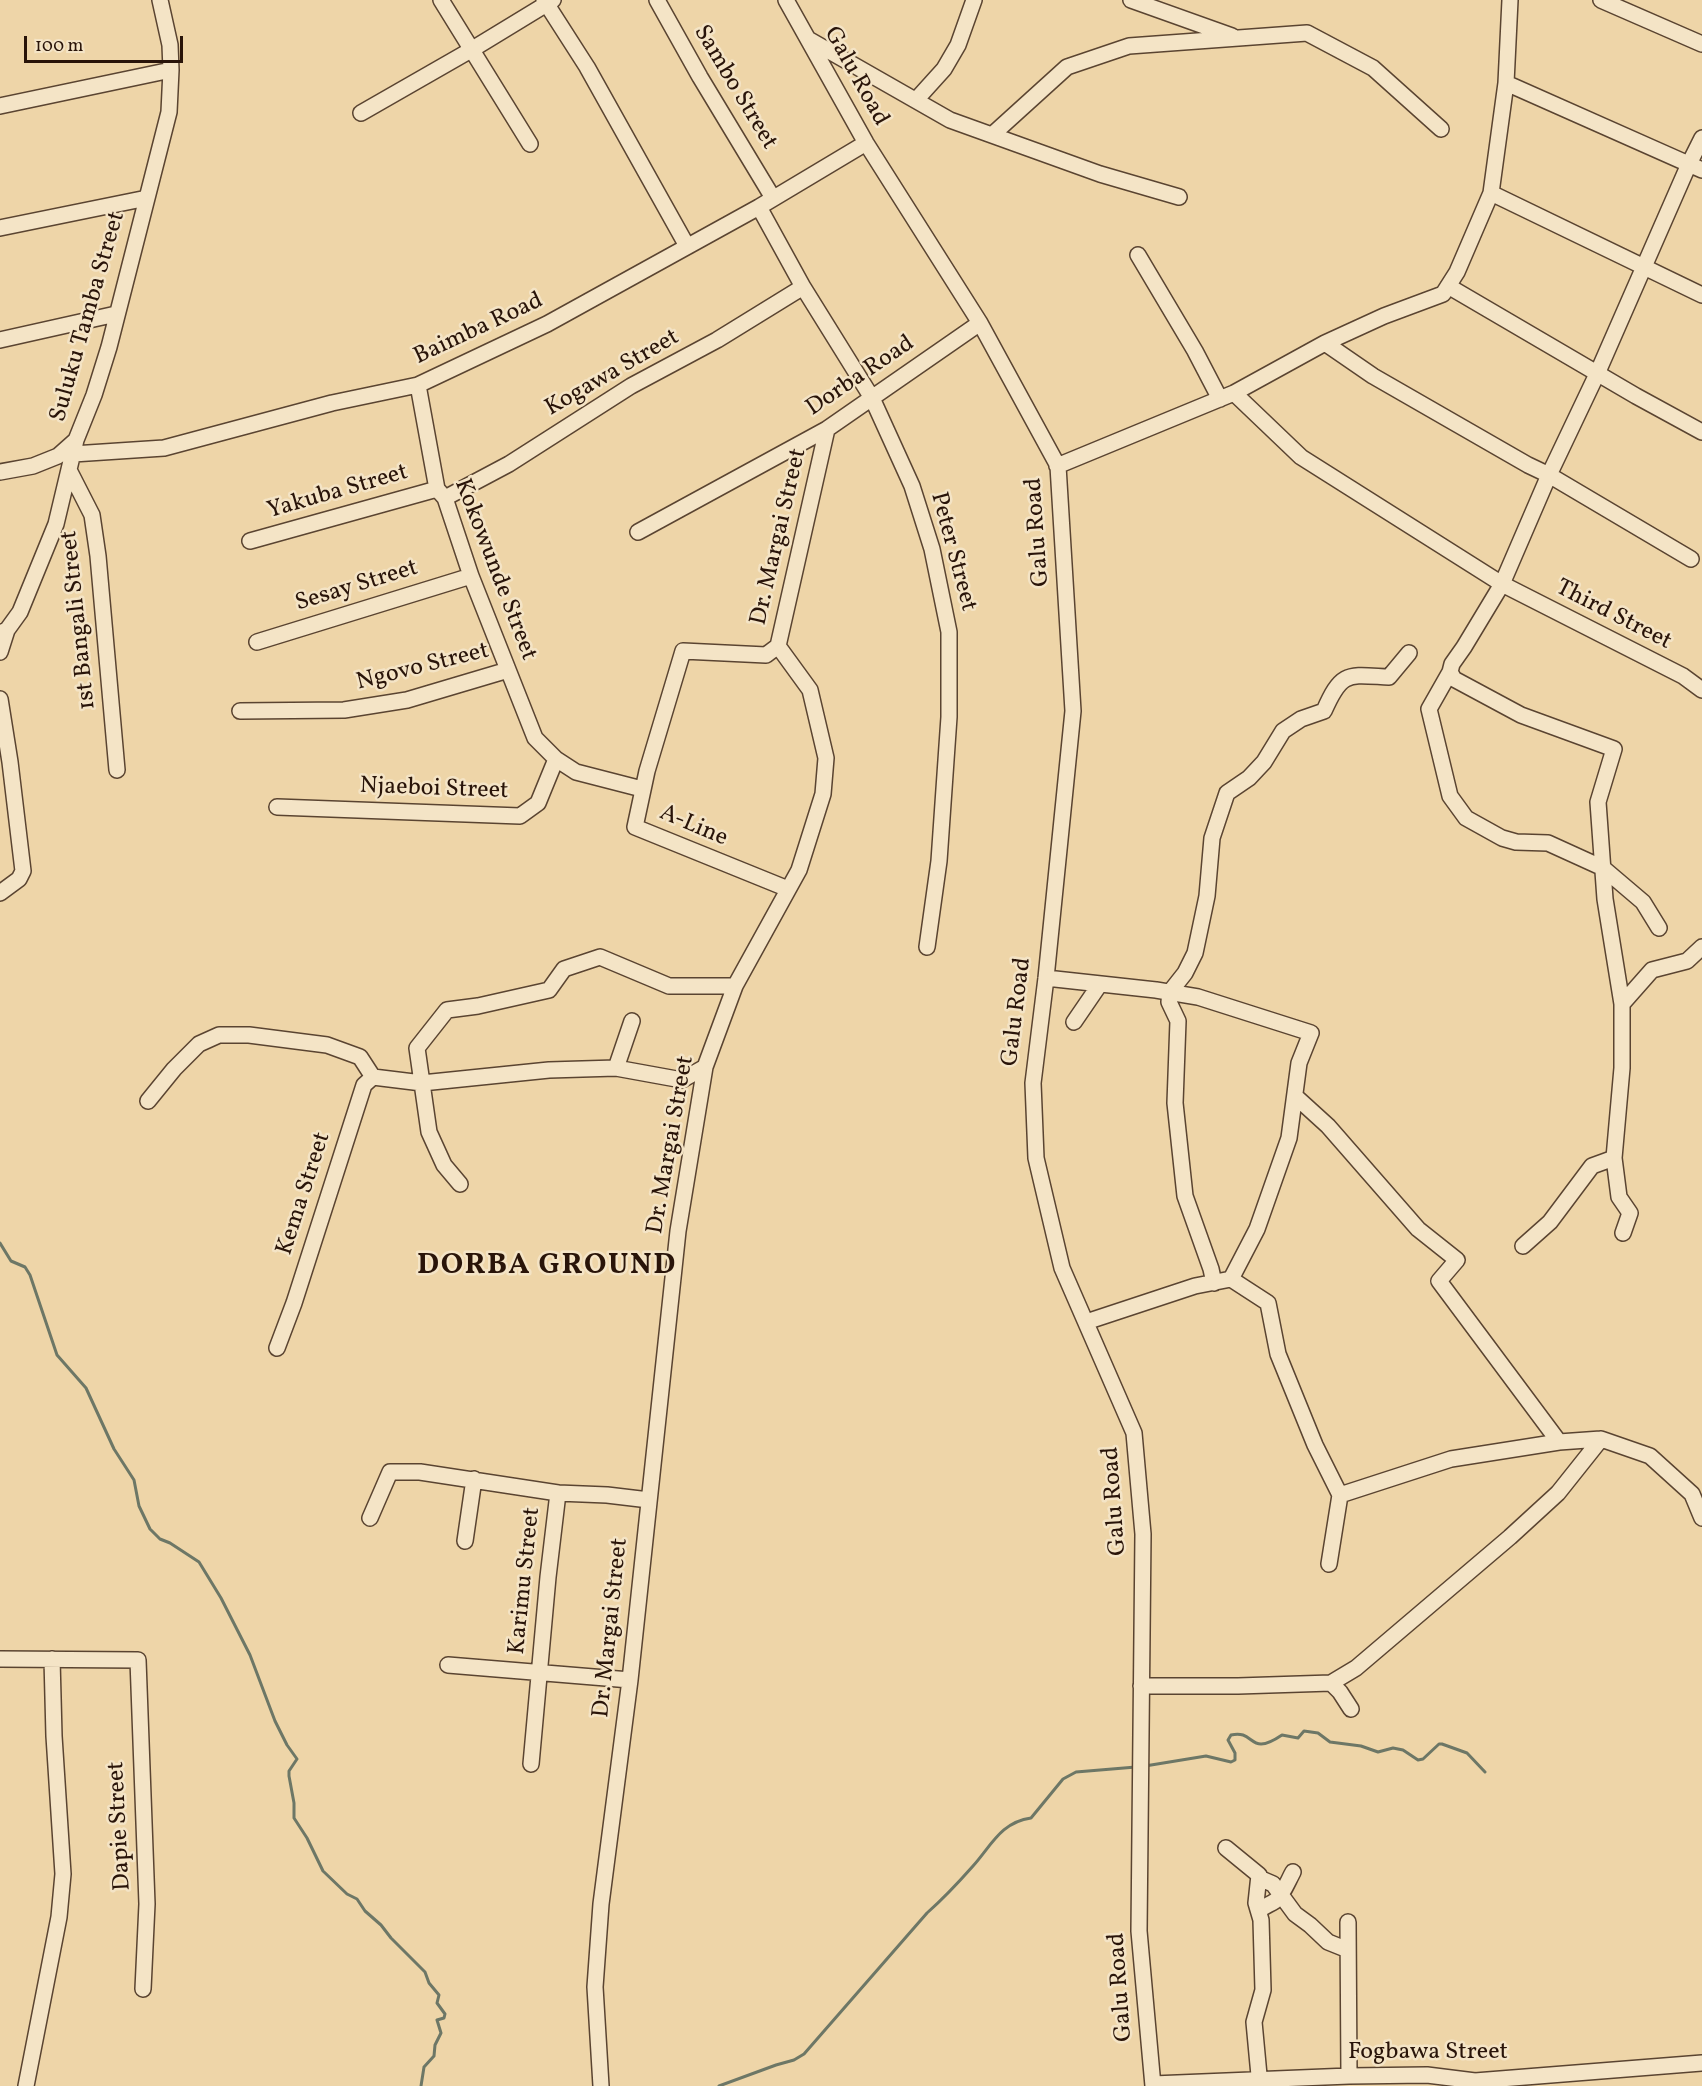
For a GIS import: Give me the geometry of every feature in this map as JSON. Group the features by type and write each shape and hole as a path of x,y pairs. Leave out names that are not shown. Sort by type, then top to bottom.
{"street":[{"name":"Suluku Tamba Street","path":"0,652 4,632 20,612 56,524 75,447 109,347 169,112 170,45 160,0"},
{"path":"441,0 530,144"},
{"name":"Sambo Street","path":"657,0 773,198"},
{"name":"Galu Road","path":"786,0 866,143 980,323 1058,466 1072,711 1046,978 1033,1083 1035,1158 1062,1268 1134,1432 1143,1534 1139,1931 1153,2085"},
{"path":"916,100 949,61 958,45 974,0"},
{"path":"1131,0 1237,38"},
{"path":"1058,466 1227,396 1325,343 1383,316 1443,294 1457,272 1491,193 1506,83 1510,0"},
{"path":"1601,0 1702,44"},
{"path":"362,113 471,50 548,1 687,246"},
{"path":"992,135 1067,67 1129,46 1307,33 1373,68 1441,129"},
{"path":"808,39 950,120 1100,174 1179,196"},
{"path":"0,106 171,70"},
{"path":"1506,83 1695,167"},
{"path":"1659,928 1643,902 1603,868 1548,843 1516,842 1502,838 1466,818 1450,796 1429,709 1450,672 1452,664 1502,584 1644,267 1695,167 1702,138"},
{"name":"Baimba Road","path":"75,447 164,448 332,403 418,385 547,324 759,207 866,143"},
{"path":"1491,193 1702,295"},
{"path":"0,228 147,198"},
{"name":"Peter Street","path":"759,207 803,287 872,399 912,486 932,549 949,632 949,717 939,861 927,947"},
{"name":"Third Street","path":"1138,255 1195,351 1227,396 1300,457 1502,584 1683,676 1702,690"},
{"path":"1448,286 1595,373 1702,432"},
{"name":"Kogawa Street","path":"441,494 509,464 631,386 717,340 803,287"},
{"path":"0,340 116,314"},
{"name":"Dorba Road","path":"638,532 827,429 980,323"},
{"path":"1325,343 1373,376 1549,475 1691,559"},
{"name":"Kokowunde Street","path":"418,385 441,494 471,576 535,738 556,759"},
{"name":"Dr. Margai Street","path":"601,2086 596,1987 601,1904 630,1680 678,1231 705,1067 735,986 799,870 823,794 826,758 810,690 778,646 827,429"},
{"path":"0,472 33,466 75,447"},
{"name":"1st Bangali Street","path":"69,470 92,515 98,555 117,770"},
{"name":"Yakuba Street","path":"250,541 441,494"},
{"name":"Sesay Street","path":"257,642 471,576"},
{"path":"642,789 683,651 766,655 778,646"},
{"path":"1214,1282 1185,1197 1176,1103 1178,1022 1169,1002 1170,992 1185,973 1195,953 1207,896 1212,838 1227,793 1249,778 1264,762 1283,731 1300,719 1324,711 1333,689 1346,677 1362,675 1389,677 1409,652"},
{"name":"Ngovo Street","path":"240,711 344,710 406,700 508,670"},
{"path":"1450,672 1454,679 1521,715 1614,749 1598,802 1605,899 1622,1004 1622,1068 1614,1158 1619,1197 1630,1214 1623,1233"},
{"path":"0,699 23,871 19,879 0,893"},
{"name":"A-Line","path":"556,759 576,772 642,789 635,827 788,890"},
{"name":"Njaeboi Street","path":"278,807 520,816 538,803 556,759"},
{"path":"1622,1004 1652,970 1688,961 1702,947"},
{"path":"460,1184 444,1165 429,1132 417,1048 447,1010 478,1006 549,990 564,969 600,957 669,987 735,986"},
{"path":"1046,978 1198,997 1311,1033 1299,1063 1290,1138 1257,1229 1231,1279"},
{"path":"1074,1022 1100,984"},
{"path":"616,1068 632,1021"},
{"path":"148,1101 174,1069 199,1044 219,1035 249,1035 327,1045 360,1057 373,1077 422,1083 549,1070 616,1068 682,1080 705,1067"},
{"name":"Kema Street","path":"277,1348 294,1304 364,1085 373,1077"},
{"path":"1295,1096 1328,1126 1418,1229 1457,1260 1438,1281 1559,1442"},
{"path":"1523,1246 1550,1222 1592,1166 1614,1158"},
{"path":"1086,1322 1195,1286 1231,1279 1268,1303 1278,1353 1310,1435 1340,1495 1329,1564"},
{"path":"1340,1495 1451,1460 1559,1442 1601,1439 1650,1456 1692,1494 1702,1518"},
{"path":"1142,1686 1331,1683 1356,1668 1510,1537 1558,1493 1601,1439"},
{"path":"370,1518 390,1472 420,1472 558,1493"},
{"path":"465,1541 474,1479"},
{"name":"Karimu Street","path":"531,1764 558,1493 649,1500"},
{"path":"0,1659 52,1659 54,1736 63,1874 59,1917 26,2086"},
{"name":"Dapie Street","path":"52,1659 138,1660 147,1904 143,1989"},
{"path":"448,1665 630,1680"},
{"path":"1331,1683 1351,1709"},
{"path":"1226,1848 1259,1875 1256,1903 1261,1920 1263,1990 1254,2022 1260,2083"},
{"path":"1259,1911 1266,1904 1275,1901 1293,1872"},
{"path":"1259,1878 1273,1884 1295,1914 1328,1942 1348,1950"},
{"path":"1348,1922 1349,2076"},
{"name":"Fogbawa Street","path":"1153,2085 1260,2083 1349,2076 1427,2075 1475,2081 1702,2062"}],"waterway":[{"path":"0,1243 11,1261 25,1267 30,1275 57,1355 86,1388 114,1449 134,1480 139,1506 150,1529 160,1539 199,1562 221,1598 250,1655 275,1721 297,1759 289,1771 294,1818 307,1838 323,1871 347,1894 357,1899 365,1911 425,1972 429,1983 439,1995 437,2003 445,2014 444,2018 437,2020 441,2033 435,2045 434,2056 424,2067 421,2086"},
{"path":"1145,1766 1206,1756 1231,1762 1235,1760 1235,1753 1228,1740 1231,1735 1239,1734 1258,1744 1263,1744 1282,1735 1298,1738 1304,1731 1318,1733 1330,1742 1361,1746 1378,1752 1393,1748 1403,1750 1418,1760 1423,1759 1439,1744 1442,1744 1467,1753 1485,1772"},
{"path":"719,2086 794,2060 804,2054 997,1836 1012,1824 1031,1818 1063,1779 1076,1772 1136,1767"}],"district":[{"name":"DORBA GROUND","path":"547,1267"}]}
